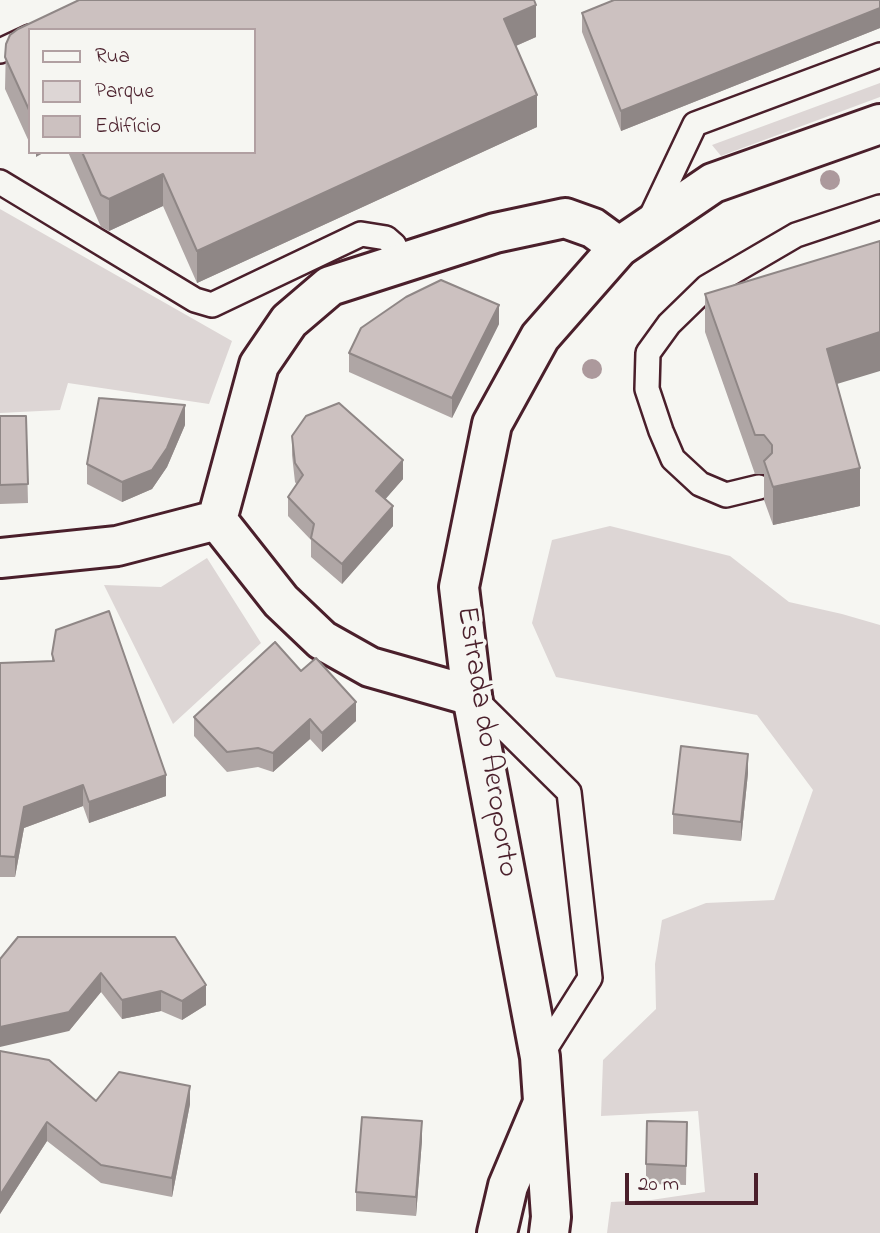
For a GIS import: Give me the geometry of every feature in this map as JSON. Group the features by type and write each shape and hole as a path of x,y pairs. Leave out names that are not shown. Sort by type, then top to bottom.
{"main road":[{"name":"Estrada do Aeroporto","path":"549,1233 551,1217 540,1058 472,696 460,587 492,424 540,337 632,238 713,183 880,124"},
{"path":"217,520 259,365 289,321 330,286 495,233 565,218 632,238"},
{"path":"217,520 281,601 322,640 370,667 472,696"},
{"path":"0,558 117,546 217,520"},
{"path":"496,1233 508,1186 543,1102"}],"lane":[{"path":"0,51 28,38"},
{"path":"632,238 695,124 880,55"},
{"path":"0,182 195,300 212,305 361,234 386,238 394,245 403,263"},
{"path":"759,487 726,495 700,484 673,459 647,389 648,353 668,324 707,287 796,235 880,207"},
{"path":"472,696 569,792 590,978 540,1058"}],"green space":[{"path":"880,83 880,97 721,156 712,145"},
{"path":"0,209 232,341 209,404 68,383 60,410 0,413"},
{"path":"610,526 730,556 789,602 880,625 880,1233 607,1233 611,1202 651,1200 705,1192 698,1111 601,1116 603,1060 656,1009 655,964 662,920 706,903 774,900 813,790 757,715 556,677 532,623 552,540"},
{"path":"207,558 261,643 173,724 104,585 161,587"}],"building":[{"path":"79,0 534,0 536,5 504,19 537,95 197,251 163,174 109,199 101,195 83,154 256,154 256,28 28,28 28,108 5,57 10,35"},
{"path":"614,0 880,0 880,8 621,111 582,13"},
{"path":"880,241 880,332 827,349 860,468 773,487 764,461 772,453 772,445 764,435 755,435 705,294"},
{"path":"441,280 499,305 452,398 349,353 361,328 406,297"},
{"path":"99,398 185,405 167,448 152,470 122,482 87,464"},
{"path":"339,403 403,460 376,491 393,506 342,564 311,538 314,524 288,497 303,475 295,463 292,436 306,416"},
{"path":"0,416 26,416 28,484 0,485"},
{"path":"109,611 166,775 89,802 83,785 24,807 15,857 0,856 0,663 54,661 52,654 56,630"},
{"path":"275,642 301,671 316,658 356,702 322,733 310,719 273,753 258,748 227,752 194,717"},
{"path":"681,746 748,754 741,822 673,814"},
{"path":"18,937 175,937 206,985 182,1001 161,991 122,1000 101,973 69,1012 0,1027 0,959"},
{"path":"0,1051 49,1060 96,1101 119,1072 190,1086 172,1178 101,1165 47,1122 0,1195"},
{"path":"362,1117 422,1121 416,1197 356,1192"},
{"path":"647,1121 687,1122 686,1166 646,1164"}]}
